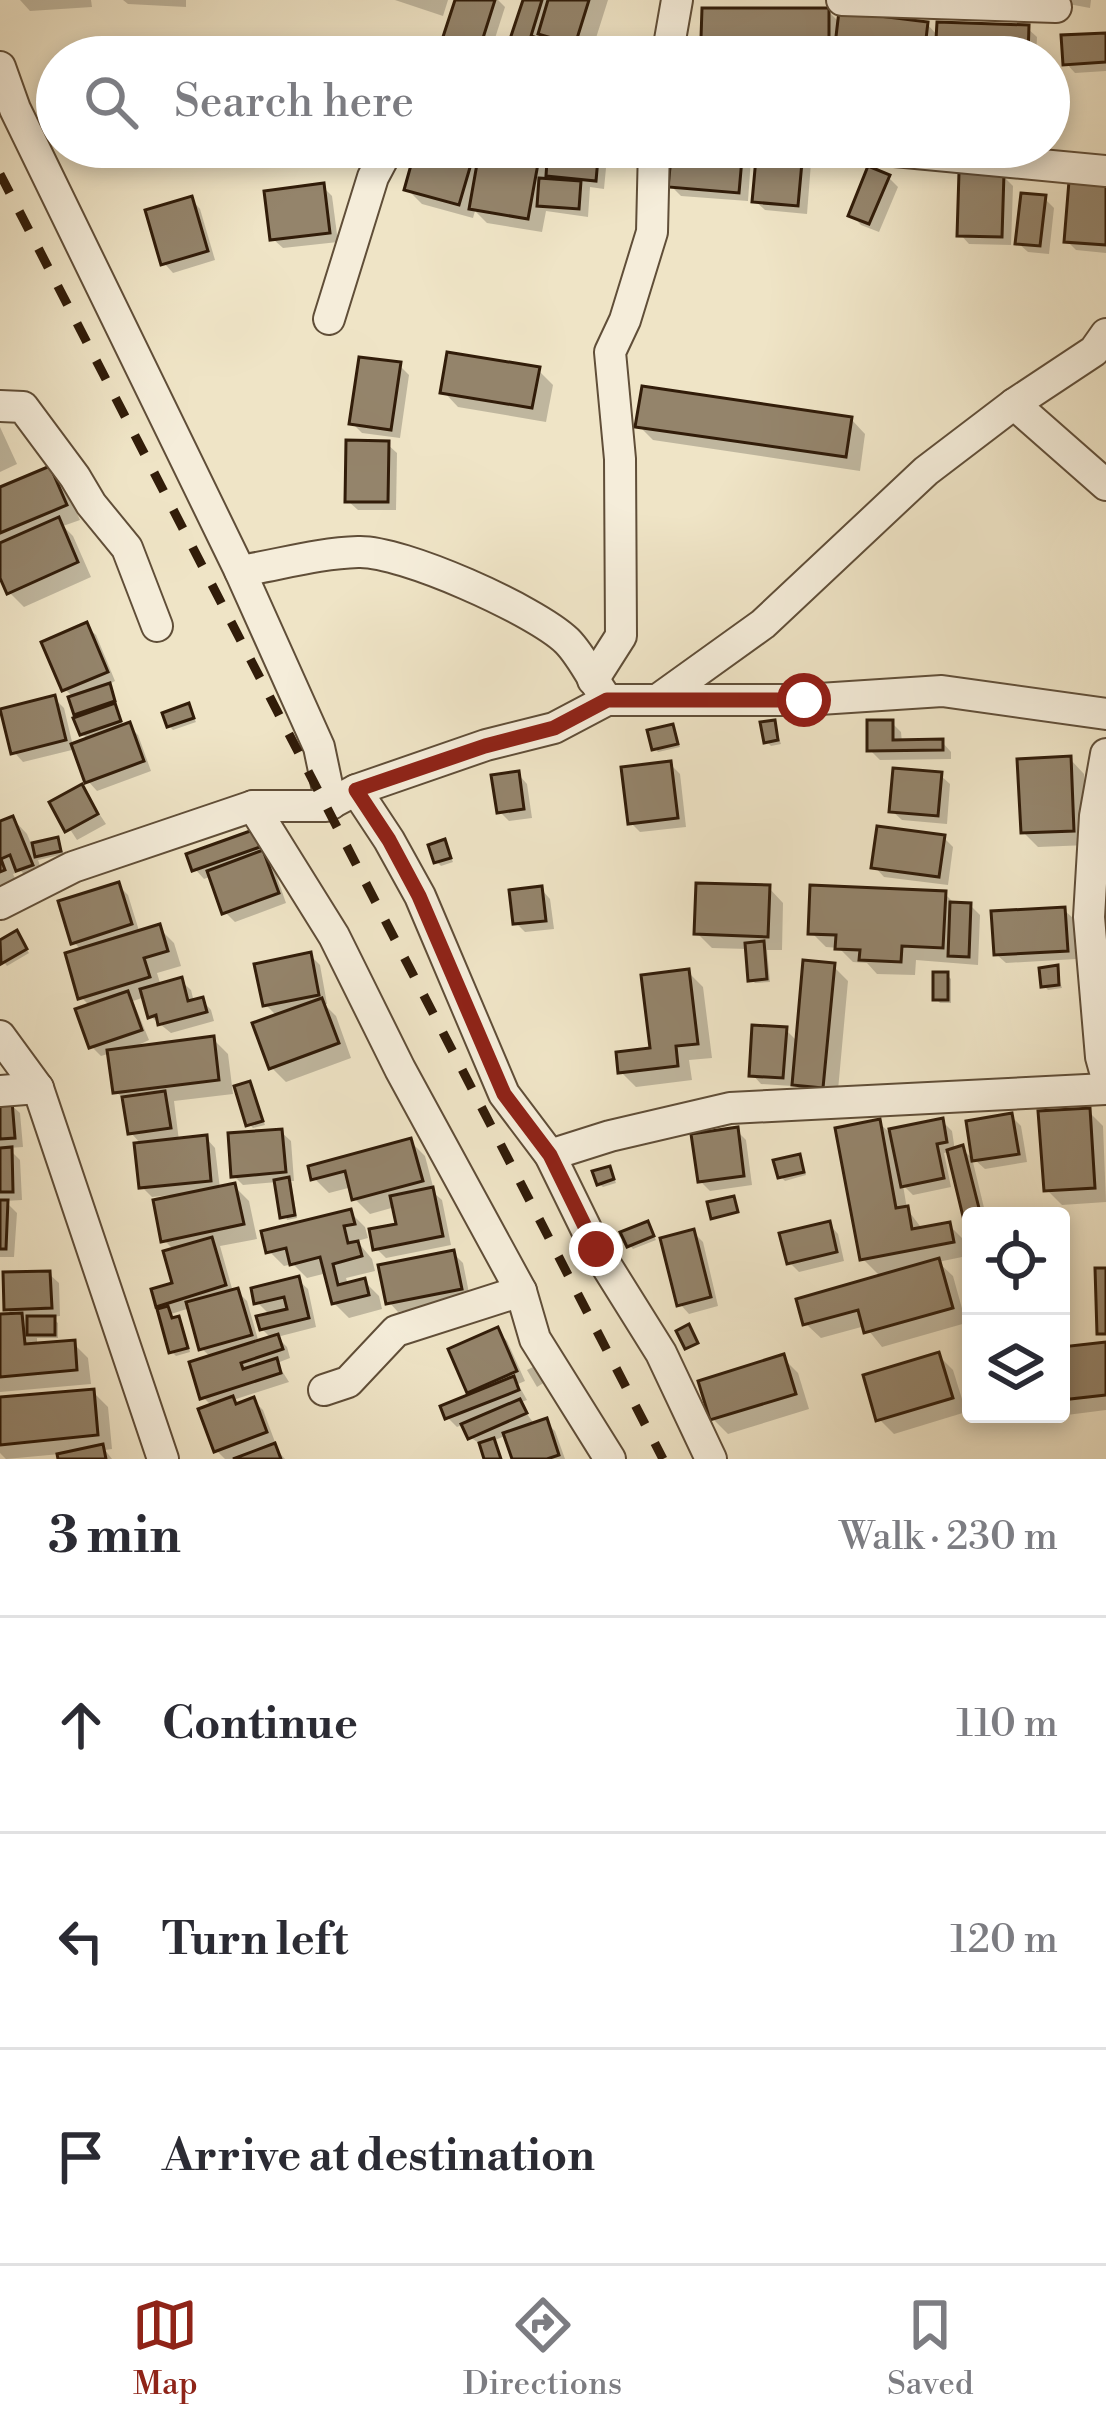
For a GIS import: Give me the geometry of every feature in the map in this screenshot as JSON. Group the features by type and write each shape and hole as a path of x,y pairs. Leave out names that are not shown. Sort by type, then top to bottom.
{"street":[{"path":"671,36 677,0"},
{"path":"842,0 1056,7"},
{"path":"0,68 36,152"},
{"path":"44,168 343,797 389,840 419,896 504,1094 550,1155 596,1249 662,1353 711,1459"},
{"path":"329,319 378,168"},
{"path":"0,904 73,867 254,806 343,797 485,746 554,728 600,690 620,636 620,459 610,352 652,232 654,168"},
{"path":"1065,168 1106,172"},
{"path":"660,698 764,624 926,471 1094,351 1106,334"},
{"path":"1014,404 1106,485"},
{"path":"0,406 23,407 127,548 157,626"},
{"path":"239,571 361,551 413,563 538,621 568,642 600,690 660,698 804,700 942,691 1106,714"},
{"path":"1106,754 1095,816 1089,917 1106,1076"},
{"path":"254,806 334,936 400,1070 521,1292 535,1339 610,1459"},
{"path":"0,1036 38,1088 163,1459"},
{"path":"0,1091 38,1088"},
{"path":"550,1155 730,1108 1106,1089"},
{"path":"324,1390 348,1382 396,1331 521,1292"}],"building":[{"path":"455,0 495,0 484,36 443,36"},
{"path":"523,0 542,0 531,36 511,36"},
{"path":"548,0 589,0 578,36 538,34"},
{"path":"702,8 829,8 829,36 701,36"},
{"path":"839,11 928,22 926,36 836,36"},
{"path":"937,22 1029,25 1029,36 936,36"},
{"path":"1106,33 1106,62 1070,65 1070,36 1061,35"},
{"path":"410,168 470,168 459,205 404,190"},
{"path":"476,168 537,168 528,219 469,209"},
{"path":"547,168 597,168 596,181 546,176"},
{"path":"670,168 741,168 739,193 668,187"},
{"path":"755,168 801,168 798,206 752,202"},
{"path":"867,168 890,175 869,224 848,216"},
{"path":"959,172 1004,173 1002,237 957,236"},
{"path":"539,178 581,181 579,209 537,206"},
{"path":"1069,181 1106,184 1106,245 1064,242"},
{"path":"324,183 330,233 270,240 264,191"},
{"path":"1021,193 1046,195 1040,246 1015,244"},
{"path":"192,196 208,251 161,265 145,210"},
{"path":"447,352 540,367 532,408 440,393"},
{"path":"359,357 401,362 391,430 349,424"},
{"path":"642,386 852,417 846,457 635,427"},
{"path":"346,440 389,441 388,502 345,502"},
{"path":"50,466 67,505 0,533 0,487"},
{"path":"59,517 78,562 7,594 0,578 0,543"},
{"path":"87,622 108,672 62,691 41,642"},
{"path":"110,683 115,701 74,715 68,697"},
{"path":"55,695 66,740 11,754 0,709"},
{"path":"115,703 121,721 80,735 73,718"},
{"path":"189,703 194,718 167,727 162,713"},
{"path":"775,720 778,740 764,743 760,722"},
{"path":"867,720 893,720 893,740 943,739 943,750 867,751"},
{"path":"130,722 144,761 85,783 71,744"},
{"path":"673,724 678,744 652,750 647,730"},
{"path":"1071,756 1074,831 1021,833 1017,759"},
{"path":"671,761 678,818 628,824 621,767"},
{"path":"893,768 942,772 938,816 889,812"},
{"path":"519,771 524,809 497,813 491,775"},
{"path":"82,784 98,814 65,832 49,802"},
{"path":"13,816 33,865 16,871 10,855 1,859 5,870 0,872 0,821"},
{"path":"877,826 945,835 939,877 871,868"},
{"path":"253,830 260,847 192,871 186,854"},
{"path":"58,837 61,851 35,857 32,843"},
{"path":"445,839 451,858 434,863 428,845"},
{"path":"263,850 279,893 222,914 207,871"},
{"path":"119,882 132,924 71,944 58,901"},
{"path":"696,883 770,885 768,937 694,934"},
{"path":"810,885 946,891 943,948 902,946 901,962 859,960 860,950 835,949 836,935 808,934"},
{"path":"542,886 546,921 513,924 509,890"},
{"path":"950,902 971,903 969,957 948,956"},
{"path":"1065,907 1068,951 994,955 991,911"},
{"path":"160,924 168,951 144,958 150,977 78,999 65,953"},
{"path":"17,930 27,949 1,964 0,940"},
{"path":"764,941 767,979 748,981 745,943"},
{"path":"311,952 319,995 263,1006 254,964"},
{"path":"803,960 835,963 823,1088 792,1085"},
{"path":"1058,965 1059,985 1041,987 1039,968"},
{"path":"689,969 698,1044 676,1046 678,1066 618,1073 616,1052 650,1048 641,975"},
{"path":"933,972 948,972 948,1000 933,1000"},
{"path":"182,977 188,1001 203,997 207,1012 158,1025 156,1015 148,1018 140,989"},
{"path":"128,991 142,1030 89,1048 75,1009"},
{"path":"322,998 339,1043 269,1069 252,1023"},
{"path":"752,1025 787,1027 783,1078 749,1076"},
{"path":"214,1036 219,1080 113,1093 107,1050"},
{"path":"250,1081 263,1121 246,1126 234,1086"},
{"path":"165,1091 171,1128 128,1134 122,1097"},
{"path":"12,1101 15,1138 0,1139 0,1102"},
{"path":"1090,1108 1095,1188 1044,1191 1038,1111"},
{"path":"1012,1113 1019,1154 972,1161 966,1121"},
{"path":"943,1118 947,1142 937,1144 944,1178 901,1187 889,1129"},
{"path":"880,1119 896,1208 908,1206 912,1229 950,1222 954,1242 860,1260 835,1128"},
{"path":"738,1127 744,1176 698,1182 691,1134"},
{"path":"282,1129 286,1172 231,1177 228,1133"},
{"path":"207,1135 211,1181 139,1188 134,1143"},
{"path":"411,1138 423,1181 352,1200 345,1171 311,1180 308,1166"},
{"path":"963,1145 979,1207 962,1207 962,1212 947,1150"},
{"path":"12,1147 13,1192 0,1192 0,1148"},
{"path":"800,1154 804,1172 778,1178 773,1160"},
{"path":"610,1166 614,1179 597,1185 592,1171"},
{"path":"289,1177 295,1215 280,1218 274,1180"},
{"path":"235,1183 244,1224 161,1242 153,1200"},
{"path":"433,1187 443,1236 373,1250 369,1229 396,1224 390,1196"},
{"path":"734,1196 738,1212 711,1219 707,1202"},
{"path":"0,1200 8,1200 6,1249 0,1249"},
{"path":"351,1209 355,1224 344,1226 348,1243 358,1241 362,1256 333,1264 338,1285 365,1278 369,1295 332,1304 320,1257 290,1265 286,1248 266,1253 261,1231"},
{"path":"648,1221 654,1236 627,1247 620,1232"},
{"path":"830,1221 837,1252 787,1264 779,1233"},
{"path":"694,1229 711,1297 677,1306 660,1238"},
{"path":"212,1237 226,1285 156,1307 151,1289 172,1283 163,1251"},
{"path":"454,1250 462,1289 386,1304 378,1265"},
{"path":"939,1258 953,1308 864,1333 858,1310 803,1325 796,1299"},
{"path":"1095,1268 1106,1268 1106,1334 1097,1334"},
{"path":"50,1271 52,1308 4,1310 3,1272"},
{"path":"299,1276 309,1318 260,1330 256,1316 287,1309 284,1297 254,1304 251,1288"},
{"path":"238,1288 252,1335 199,1350 186,1302"},
{"path":"168,1306 172,1318 179,1316 188,1348 169,1353 157,1309"},
{"path":"22,1313 25,1344 75,1340 77,1370 0,1377 0,1314"},
{"path":"27,1316 55,1316 55,1335 27,1335"},
{"path":"689,1324 698,1343 685,1349 676,1331"},
{"path":"498,1327 517,1371 467,1393 448,1349"},
{"path":"278,1334 283,1349 241,1363 243,1369 277,1358 281,1373 200,1399 189,1362"},
{"path":"1106,1342 1106,1395 1070,1399 1070,1346"},
{"path":"939,1352 953,1398 876,1421 863,1375"},
{"path":"784,1354 796,1394 710,1420 698,1381"},
{"path":"514,1376 519,1390 445,1419 440,1406"},
{"path":"94,1389 98,1435 0,1445 0,1397"},
{"path":"233,1396 236,1404 254,1397 267,1432 214,1452 198,1409"},
{"path":"520,1399 527,1413 468,1439 461,1424"},
{"path":"547,1418 559,1455 512,1459 503,1433"},
{"path":"494,1438 501,1459 484,1459 479,1443"},
{"path":"275,1443 281,1459 233,1459"},
{"path":"103,1444 106,1459 58,1459 57,1454"}],"railway":[{"path":"0,174 663,1459"}],"route":[{"path":"596,1249 550,1155 504,1094 419,896 356,790 554,728 607,700 804,700"}]}
